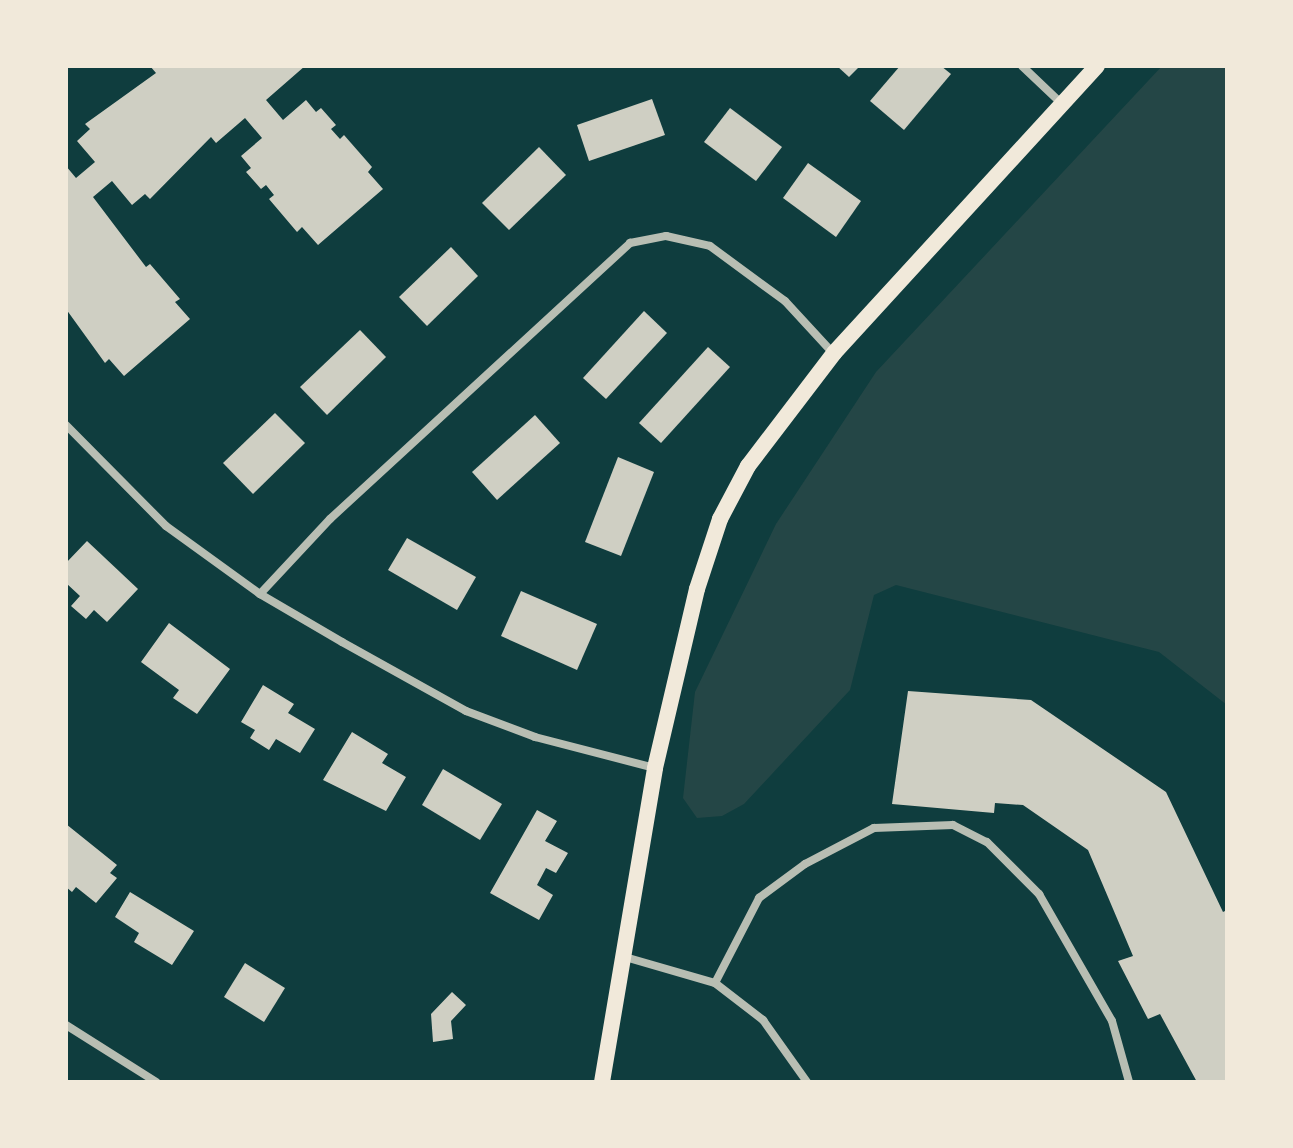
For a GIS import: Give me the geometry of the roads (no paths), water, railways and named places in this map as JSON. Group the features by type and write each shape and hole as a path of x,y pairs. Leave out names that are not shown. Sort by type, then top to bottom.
{"main road":[{"path":"602,1082 655,768 697,589 720,519 748,466 834,353 1097,66"}],"street":[{"path":"1022,66 1062,105"},
{"path":"260,594 330,519 630,243 666,236 710,246 785,301 834,353"},
{"path":"66,425 166,526 260,594 466,711 535,737 655,768"},
{"path":"715,983 759,898 805,864 874,828 953,825 987,842 1039,894 1112,1021 1129,1082"},
{"path":"625,957 715,983 763,1020 807,1082"},
{"path":"66,1025 156,1082"}]}
